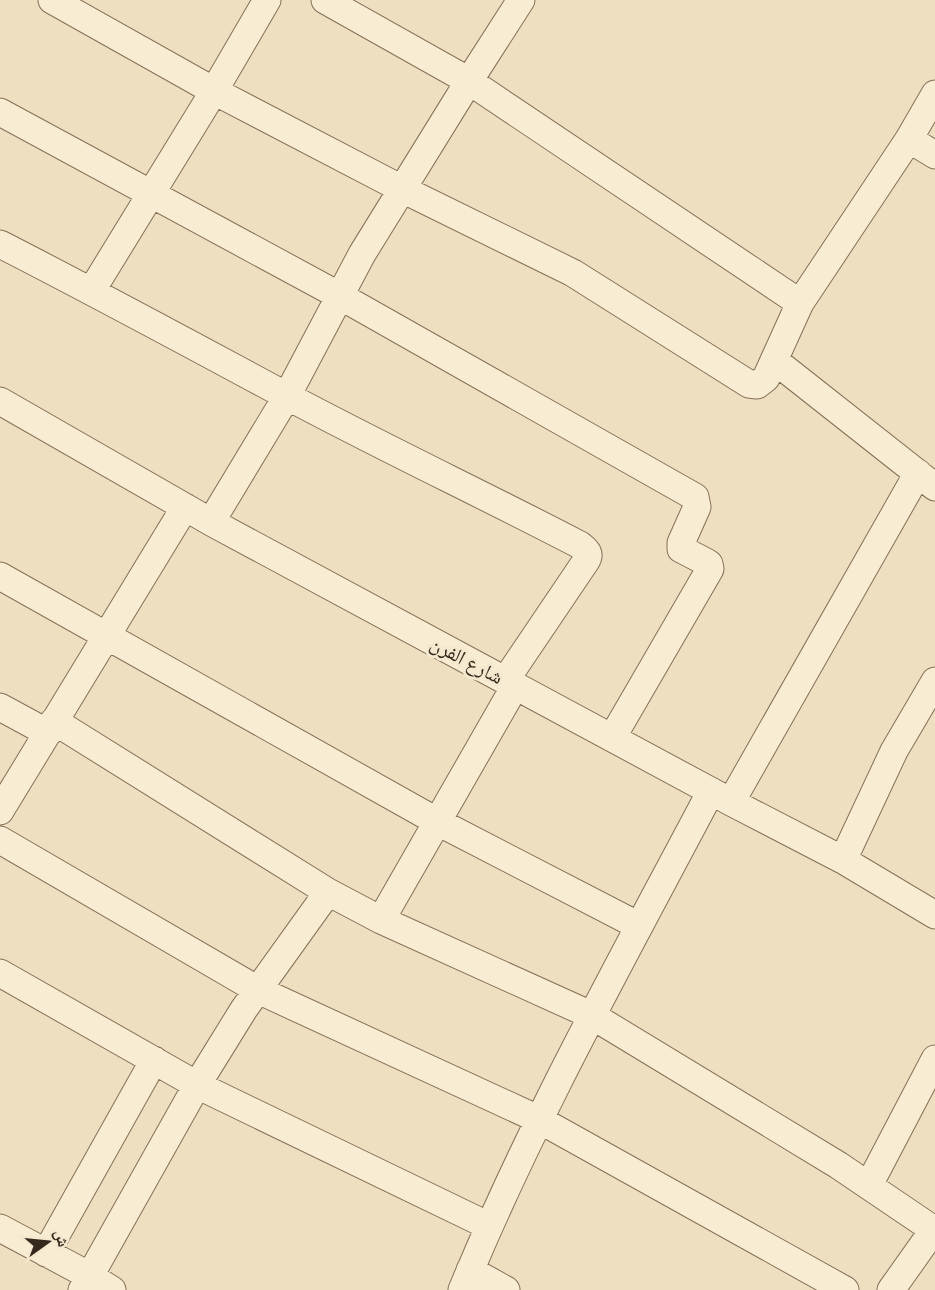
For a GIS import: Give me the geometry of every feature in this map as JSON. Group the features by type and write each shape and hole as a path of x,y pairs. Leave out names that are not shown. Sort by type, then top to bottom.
{"street":[{"path":"52,0 214,91 402,189 573,273 750,384 757,385 766,378 800,303 909,139 935,94"},
{"path":"92,290 267,0"},
{"path":"325,0 469,81 800,303"},
{"path":"211,522 287,396 362,254 521,0"},
{"path":"0,112 340,296 695,497 697,507 681,543 681,549 706,562 710,569 612,738"},
{"path":"909,139 935,155"},
{"path":"0,244 92,290 287,396 480,493 587,550 588,558 510,684 438,822 381,920"},
{"path":"506,1290 466,1280 538,1119 591,1015 639,926 926,480 774,360"},
{"name":"شارع الفرن","path":"0,400 211,522 721,797 931,905"},
{"path":"0,812 184,507"},
{"path":"0,576 438,822 639,926"},
{"path":"843,860 894,751 935,681"},
{"path":"0,707 51,727 328,892 381,920 591,1015 869,1185 934,1229 891,1290"},
{"path":"0,840 258,990 538,1119 845,1290"},
{"path":"86,1283 197,1085 258,990 328,892"},
{"path":"0,973 197,1085 489,1226"},
{"path":"869,1185 935,1059"},
{"path":"46,1253 154,1060"},
{"path":"0,1228 46,1253 86,1283 112,1290"}]}
